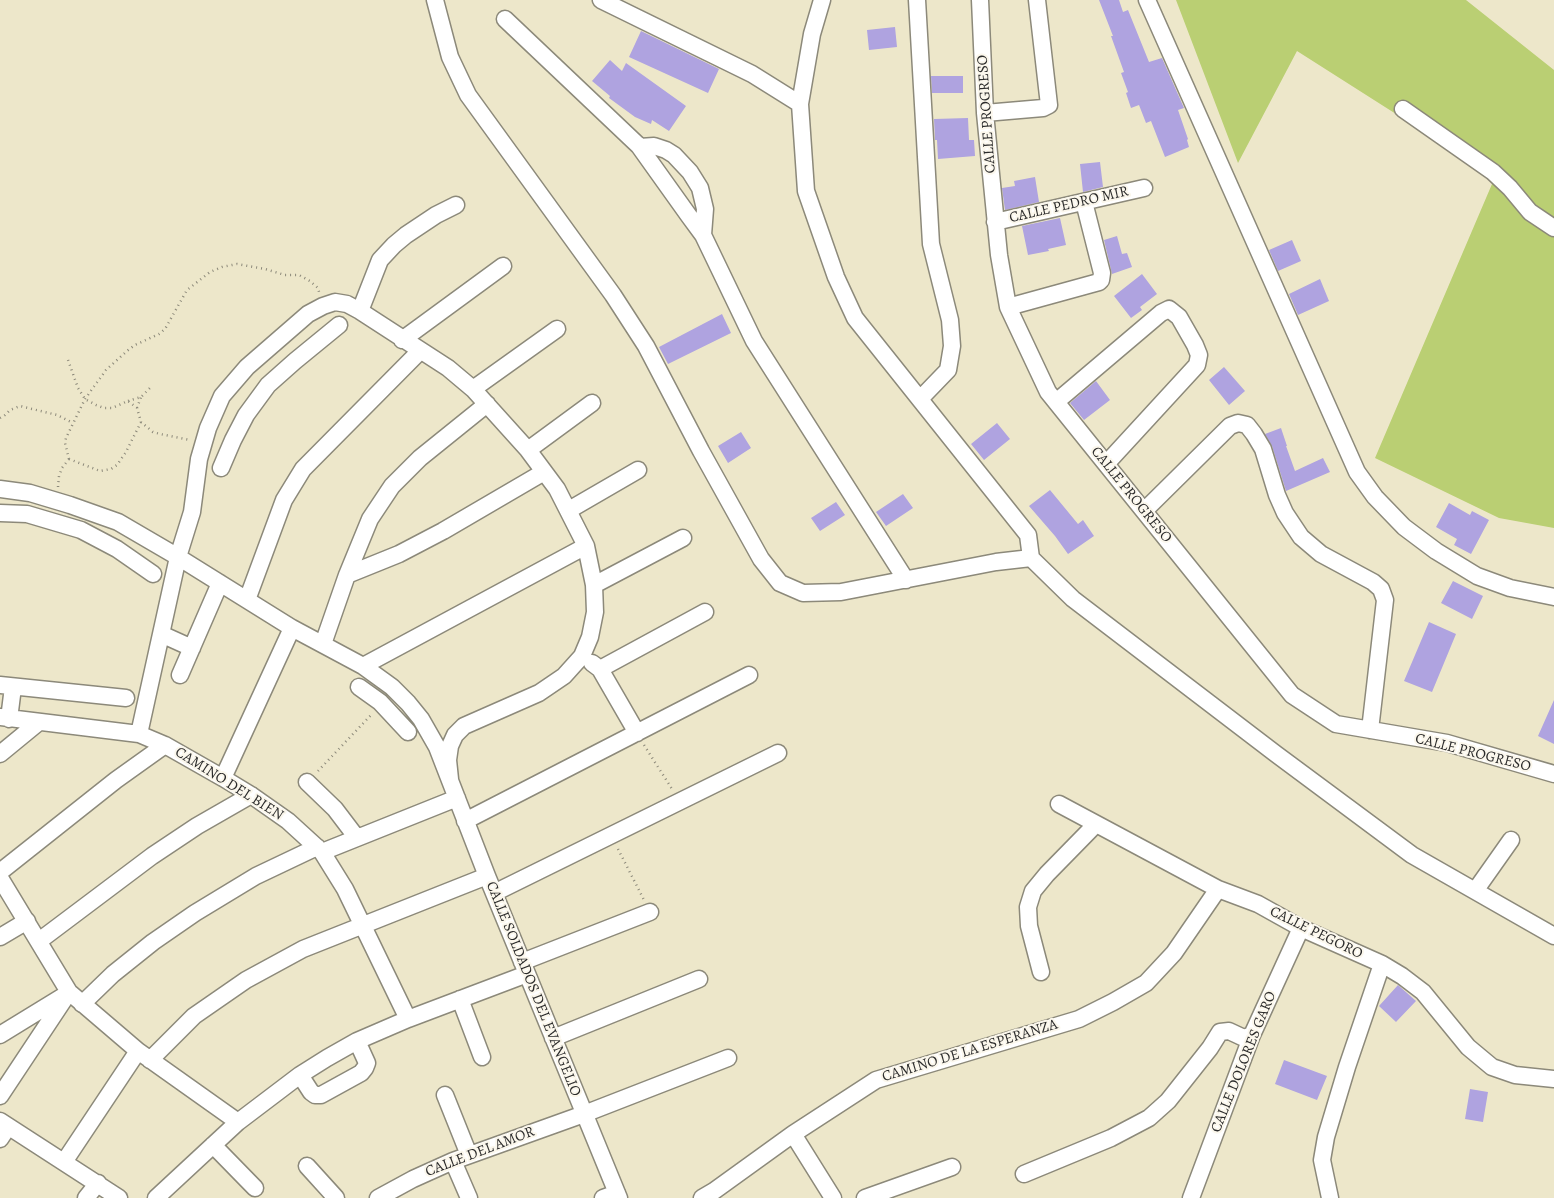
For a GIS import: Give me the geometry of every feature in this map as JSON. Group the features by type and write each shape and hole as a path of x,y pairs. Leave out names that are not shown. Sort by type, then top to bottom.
{"street":[{"path":"435,0 450,57 468,95 613,295 646,346 761,559 780,583 803,593 841,592 996,562 1031,558"},
{"path":"601,0 752,74 800,104"},
{"path":"822,0 812,34 800,104 806,191 836,277 855,318 1028,535 1031,558 1073,599 1412,855 1554,936"},
{"path":"917,0 931,244 950,320 952,346 948,370 920,399"},
{"name":"CALLE PROGRESO","path":"980,0 985,113 995,222 1008,307 1048,392 1292,695 1336,724 1447,744 1554,774"},
{"path":"985,113 1042,108 1049,105 1037,0"},
{"path":"1147,0 1357,472 1375,497 1404,527 1436,551 1477,576 1510,588 1554,597"},
{"path":"505,19 640,148 703,235 754,341 906,580"},
{"path":"1403,109 1494,172 1530,212 1554,228"},
{"path":"640,148 654,146 666,150 674,155 690,172 700,188 705,209 703,235"},
{"name":"CALLE PEDRO MIR","path":"995,222 1144,188"},
{"path":"1008,307 1101,280 1102,273 1084,202"},
{"path":"360,311 380,260 406,235 436,215 456,206"},
{"path":"402,340 503,266"},
{"path":"139,734 178,557 192,512 199,459 208,428 222,396 247,367 308,314 335,302 347,304 360,311 402,340 448,368 473,389 528,450 557,489 586,546 594,585 595,612 590,637 582,656 564,676 539,693 464,726 454,735 448,760 450,778"},
{"path":"1056,402 1161,313 1169,309 1178,317 1195,345 1199,355 1197,364 1106,464"},
{"path":"221,468 246,415 268,385 339,324"},
{"path":"473,389 557,329"},
{"path":"247,600 284,500 303,469 420,351"},
{"path":"247,367 268,385"},
{"path":"528,450 592,403"},
{"path":"323,644 347,575 370,519 392,486 420,458 487,404"},
{"path":"1144,511 1230,426 1238,423 1246,425 1263,449 1277,495 1285,513 1301,537 1321,554 1373,582 1381,589 1385,600 1370,730"},
{"path":"569,510 638,470"},
{"path":"347,575 399,554 443,531 544,472"},
{"path":"0,490 30,493 118,522 292,628 363,666 392,688 421,719 437,747 450,778"},
{"path":"27,514 30,493"},
{"path":"0,513 27,514 81,530 117,549 153,574"},
{"path":"594,585 683,538"},
{"path":"363,666 586,546"},
{"path":"180,675 220,583"},
{"path":"600,669 705,612"},
{"path":"223,778 292,628"},
{"path":"161,634 192,648"},
{"path":"582,656 600,669 637,733"},
{"path":"465,821 749,675"},
{"path":"4,718 6,686 126,698"},
{"path":"359,687 380,702 408,732"},
{"path":"380,702 392,688"},
{"name":"CAMINO DEL BIEN","path":"4,718 139,734 165,745 223,778 288,821 320,850 346,889 408,1019"},
{"path":"0,754 39,722"},
{"path":"0,872 116,780 165,745"},
{"path":"494,893 778,753"},
{"name":"CALLE SOLDADOS DEL EVANGELIO","path":"450,778 486,876 584,1114 613,1196"},
{"path":"307,782 335,809 357,838"},
{"path":"39,940 152,856 251,795"},
{"path":"82,1004 113,974 153,942 195,912 256,876 457,798"},
{"name":"CALLE PEGORO","path":"1059,804 1218,889 1258,904 1301,928 1382,964 1402,976 1424,992 1468,1047 1492,1067 1515,1075 1554,1080"},
{"path":"1041,972 1029,926 1028,907 1033,892 1047,874 1096,824"},
{"path":"1475,891 1511,840"},
{"path":"64,1162 144,1055 194,1016 246,980 302,950 486,876"},
{"path":"0,878 69,992 144,1055 238,1122"},
{"name":"CAMINO DE LA ESPERANZA","path":"702,1198 793,1134 876,1080 1079,1019 1146,983 1174,953 1218,889"},
{"path":"156,1198 238,1122 300,1075 326,1058 357,1041 460,999 650,912"},
{"path":"0,937 27,921"},
{"name":"CALLE DOLORES GARO","path":"1191,1198 1252,1035 1301,928"},
{"path":"1330,1198 1322,1160 1326,1136 1382,964"},
{"path":"553,1038 700,979"},
{"path":"0,1035 69,992"},
{"path":"0,1096 69,992"},
{"path":"460,999 482,1057"},
{"path":"1024,1174 1111,1138 1149,1118 1168,1101 1210,1048 1220,1032 1229,1032 1244,1038 1252,1035"},
{"path":"300,1075 311,1092 315,1095 321,1095 361,1073 367,1063 357,1041"},
{"name":"CALLE DEL AMOR","path":"378,1198 413,1179 453,1161 584,1114 728,1058"},
{"path":"445,1095 469,1155"},
{"path":"3,1129 64,1162 119,1198"},
{"path":"793,1134 833,1198"},
{"path":"213,1144 255,1188"},
{"path":"453,1161 468,1198"},
{"path":"308,1166 336,1198"},
{"path":"864,1198 952,1167"},
{"path":"86,1198 98,1184"}],"path":[{"path":"69,459 65,443 73,423 85,398 106,370 117,358 135,345 159,334 165,329 187,290 210,272 237,264 285,275 299,275 318,288 323,306"},
{"path":"68,360 78,388 85,398 96,405 112,408 141,397"},
{"path":"151,387 141,397 137,408 141,422 153,432 204,444"},
{"path":"128,401 137,408"},
{"path":"0,418 10,410 20,406 57,415 73,423"},
{"path":"69,459 100,471 111,470 126,452 141,422"},
{"path":"58,502 59,476 69,459"},
{"path":"307,782 372,714 380,702"},
{"path":"637,733 680,801"},
{"path":"612,835 650,912"}],"green space":[{"path":"1176,0 1466,0 1554,70 1554,528 1499,518 1375,458 1495,177 1297,51 1238,163"}],"building":[{"path":"1099,0 1119,0 1123,12 1128,10 1149,62 1162,58 1184,108 1178,110 1189,147 1165,157 1151,121 1146,123 1139,105 1131,108 1126,93 1128,92 1121,73 1124,72"},
{"path":"895,27 897,47 869,50 867,30"},
{"path":"641,31 719,69 708,93 629,57"},
{"path":"610,60 622,71 626,63 686,106 669,131 652,120 651,124 635,117 609,98 610,96 592,81"},
{"path":"931,76 963,76 963,93 932,93"},
{"path":"968,118 969,140 974,140 975,156 938,159 934,119"},
{"path":"1100,162 1103,187 1083,192 1080,164"},
{"path":"1035,177 1039,202 1005,210 1002,188 1015,186 1014,181"},
{"path":"1060,218 1066,245 1028,255 1022,226"},
{"path":"1117,236 1122,254 1127,253 1132,267 1112,274 1104,240"},
{"path":"1292,240 1301,261 1278,271 1269,250"},
{"path":"1142,274 1157,294 1140,307 1142,310 1131,318 1114,296"},
{"path":"1320,279 1329,301 1298,315 1289,294"},
{"path":"722,314 731,333 668,364 659,347"},
{"path":"1224,367 1245,391 1229,405 1209,380"},
{"path":"1096,381 1110,400 1084,420 1070,403"},
{"path":"997,423 1010,439 984,460 971,444"},
{"path":"1281,428 1295,471 1323,458 1330,472 1286,491 1272,446 1265,434"},
{"path":"741,432 751,448 728,463 718,446"},
{"path":"1050,490 1078,524 1083,520 1094,536 1068,554 1029,506"},
{"path":"903,494 913,508 886,526 876,512"},
{"path":"836,502 845,515 820,531 811,518"},
{"path":"1449,503 1470,515 1472,511 1489,520 1471,554 1454,545 1457,539 1436,527"},
{"path":"1453,581 1483,596 1472,619 1441,603"},
{"path":"1429,622 1456,634 1432,692 1404,681"},
{"path":"1554,700 1554,744 1538,736"},
{"path":"1398,985 1416,1001 1396,1022 1379,1006"},
{"path":"1284,1060 1327,1076 1317,1100 1275,1084"},
{"path":"1470,1089 1488,1092 1483,1122 1465,1119"}]}
